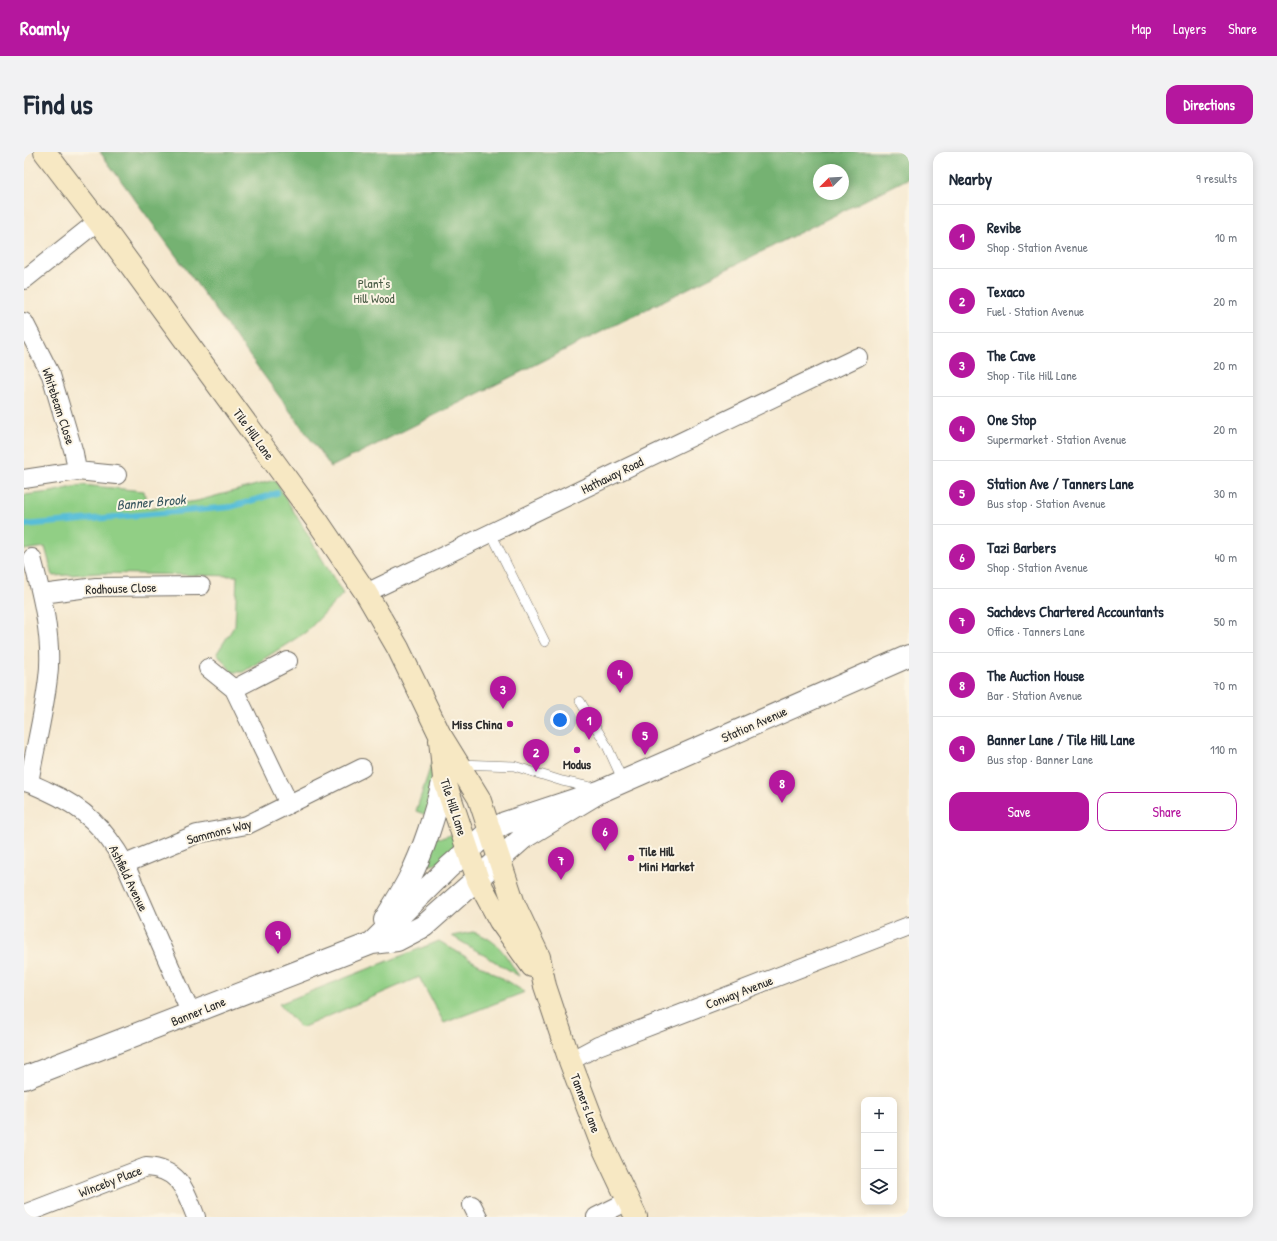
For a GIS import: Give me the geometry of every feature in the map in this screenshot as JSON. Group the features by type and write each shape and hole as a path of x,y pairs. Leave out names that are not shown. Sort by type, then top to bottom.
{"main road":[{"name":"Tile Hill Lane","path":"45,152 98,221 318,522 366,593 398,648 439,733 451,771 468,850 478,880"},
{"name":"Tile Hill Lane","path":"451,771 479,798 500,860"},
{"name":"Tanners Lane","path":"500,860 514,904 539,957 545,986 570,1061 602,1146 632,1209"},
{"name":"Tanners Lane","path":"478,880 500,921 545,986"}],"street":[{"path":"24,280 98,221"},
{"name":"Whitebeam Close","path":"24,322 51,375 74,454 77,471"},
{"name":"Hathaway Road","path":"366,593 858,357"},
{"path":"24,479 77,471 117,474"},
{"path":"26,782 48,677 48,646 42,594 32,558"},
{"name":"Rodhouse Close","path":"42,594 96,587 201,586"},
{"name":"Station Avenue","path":"490,831 506,823 609,788 909,656"},
{"path":"234,689 288,661"},
{"path":"208,668 234,689 289,804"},
{"name":"Sammons Way","path":"126,864 197,834 247,825 362,768"},
{"path":"372,943 409,879 451,771"},
{"name":"Ashfield Avenue","path":"26,782 65,799 91,817 112,841 126,864 191,1014"},
{"name":"Station Avenue","path":"500,860 524,838 609,788"},
{"name":"Banner Lane","path":"372,943 449,867 490,831"},
{"name":"Banner Lane","path":"24,1078 372,943 397,940 424,926 500,860"},
{"name":"Conway Avenue","path":"570,1061 598,1046 909,926"},
{"name":"Winceby Place","path":"24,1214 146,1167 159,1168 173,1175 184,1188 196,1217"},
{"path":"596,1217 632,1209"}],"lane":[{"path":"491,533 545,642"},
{"path":"451,771 514,766 562,781 609,788 607,746 580,702"}],"green space":[{"name":"Plant's Hill Wood","path":"100,152 904,152 909,163 909,178 331,467"},
{"path":"275,480 343,594 306,632 243,672 232,672 217,653 235,625 237,576 99,573 53,576 45,547 24,550 24,495 51,492 82,485 144,491 148,508 197,501"},
{"path":"433,759 435,798 429,816 416,811"},
{"path":"433,835 441,838 451,835 455,841 450,853 447,856 440,862 431,865 425,861"},
{"path":"473,932 482,935 495,944 505,955 519,976 452,936"},
{"path":"439,941 525,992 444,1023 419,977 301,1028 279,1004"}],"waterway":[{"name":"Banner Brook","path":"24,525 231,507 277,493"}],"place":[{"name":"One Stop","path":"620,693"},
{"name":"The Cave","path":"503,709"},
{"name":"Miss China","path":"510,724"},
{"name":"Revibe","path":"589,740"},
{"name":"Modus","path":"577,750"},
{"name":"Station Ave / Tanners Lane","path":"645,755"},
{"name":"Texaco","path":"536,772"},
{"name":"The Auction House","path":"782,803"},
{"name":"Tazi Barbers","path":"605,851"},
{"name":"Tile Hill Mini Market","path":"631,858"},
{"name":"Sachdevs Chartered Accountants","path":"561,880"},
{"name":"Banner Lane / Tile Hill Lane","path":"278,954"}]}
